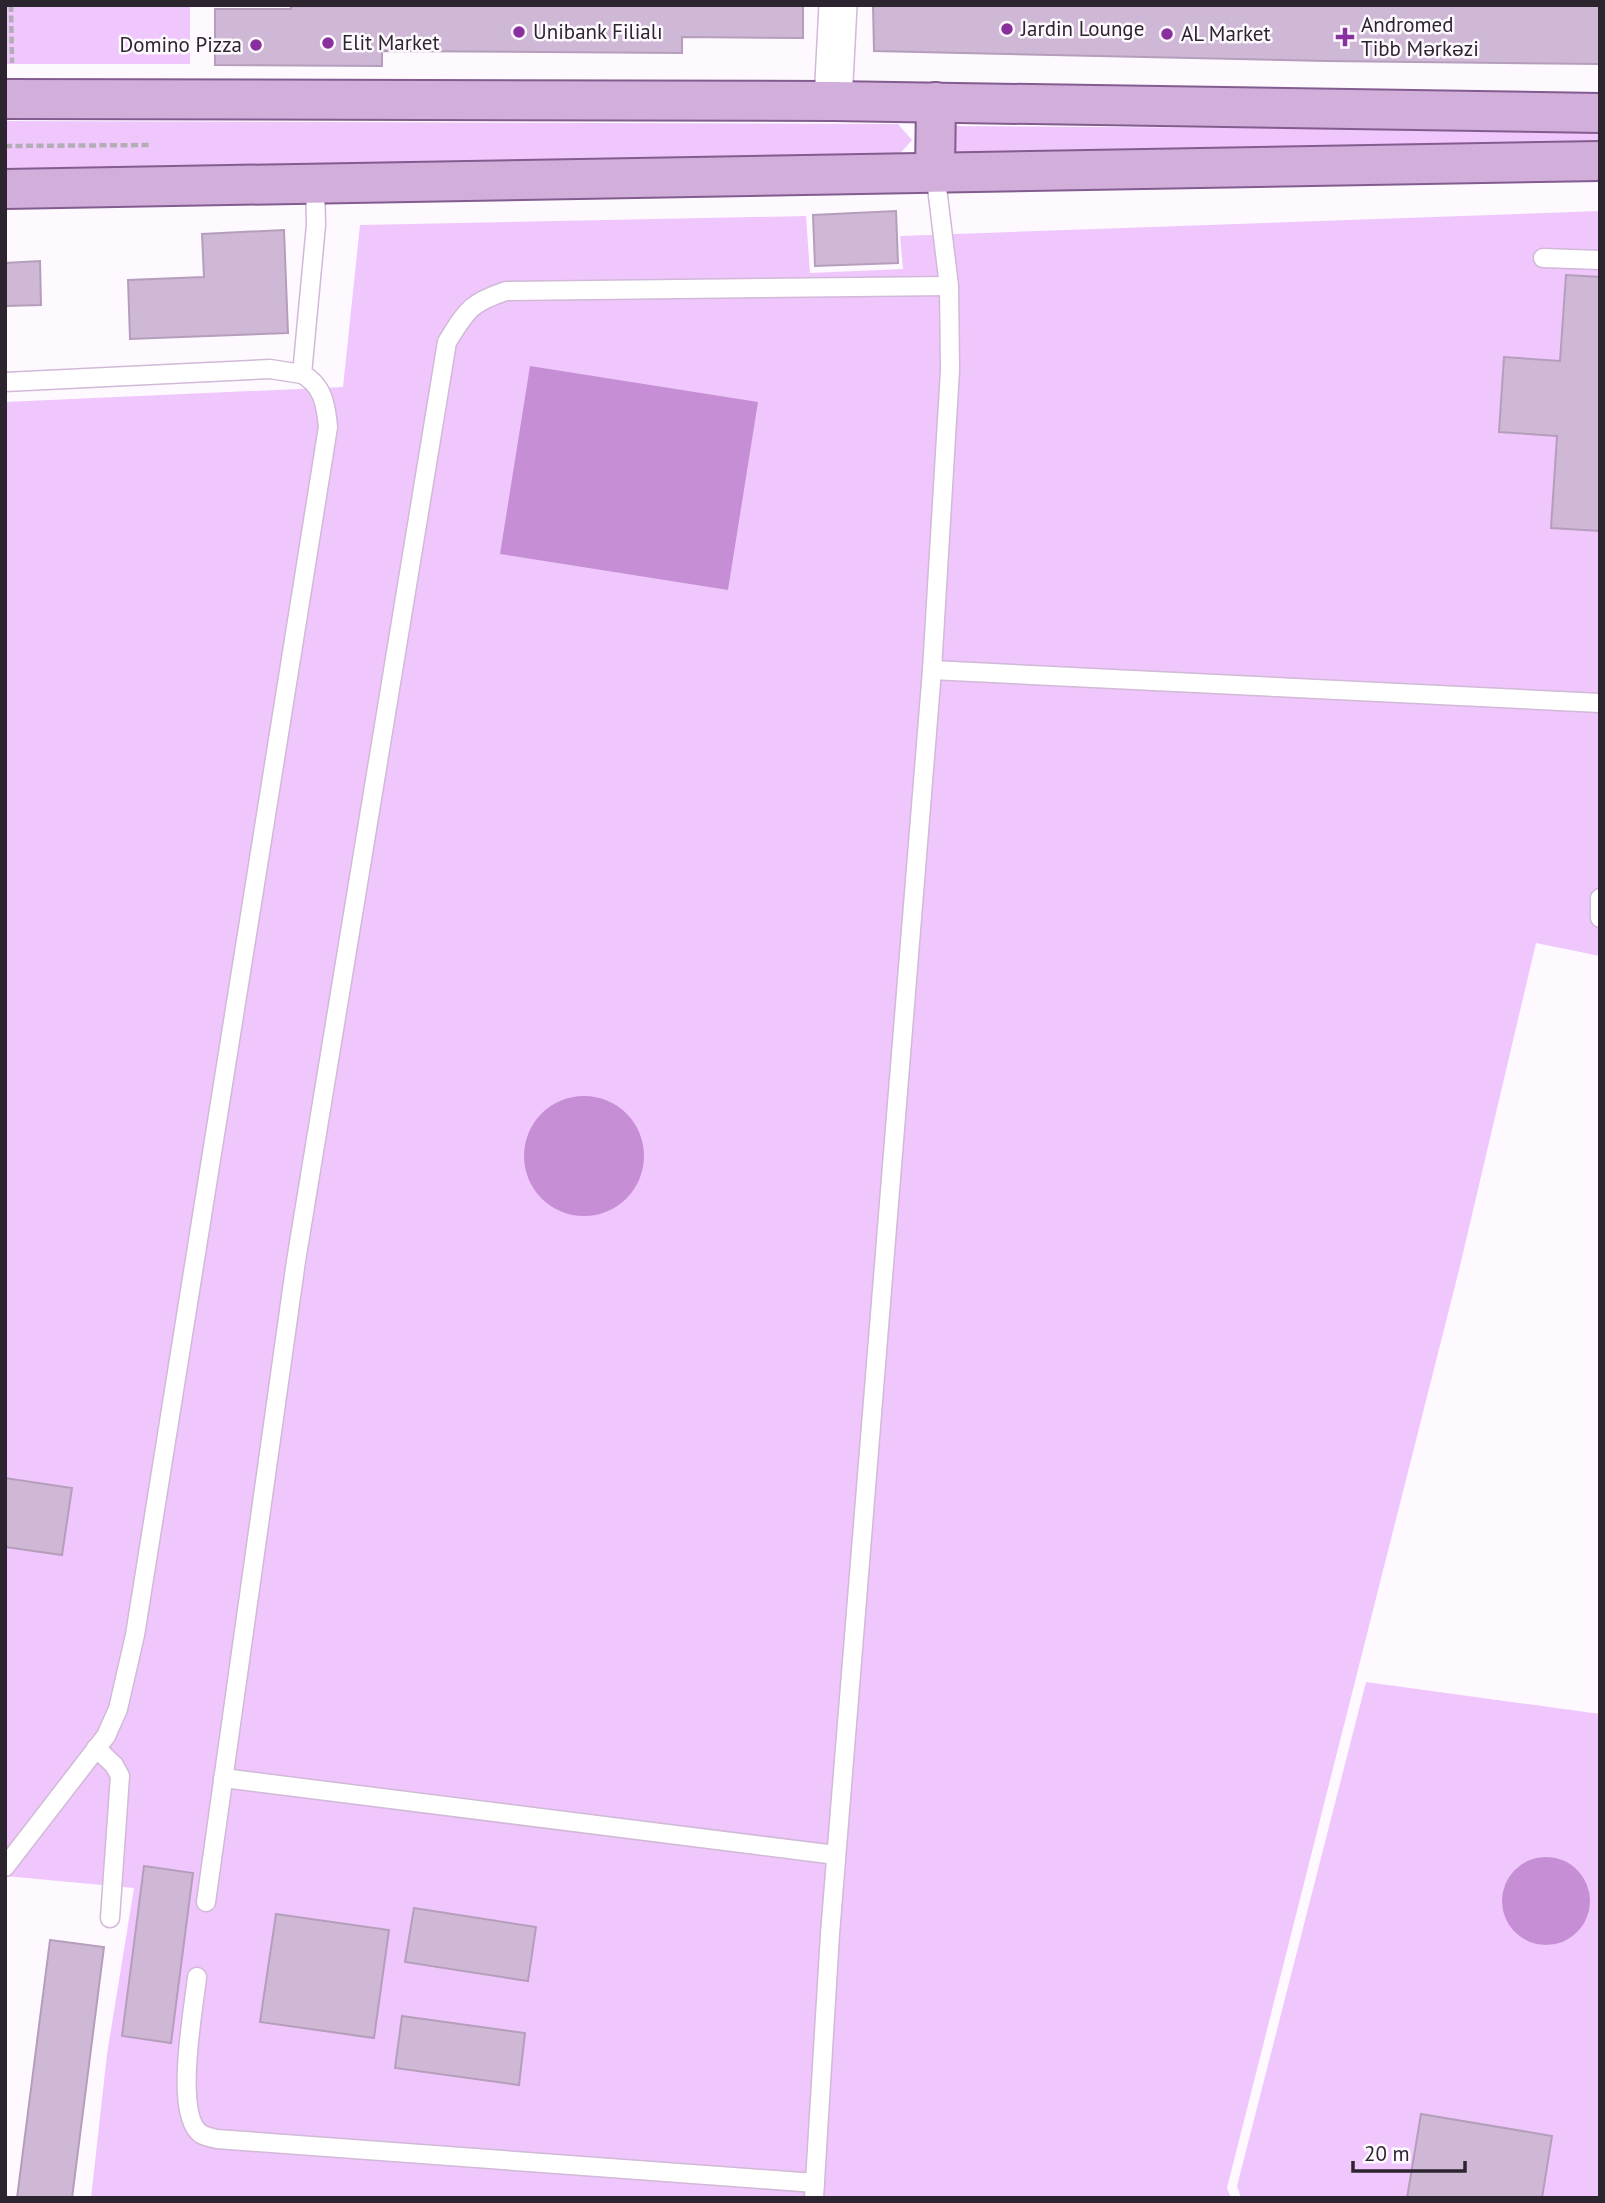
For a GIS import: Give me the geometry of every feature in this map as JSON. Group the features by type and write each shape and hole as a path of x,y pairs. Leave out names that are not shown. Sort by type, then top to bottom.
{"main road":[{"path":"9,81 833,101 1600,113"},
{"path":"935,171 936,102"},
{"path":"5,189 1600,161"}],"street":[{"path":"833,101 838,5"}],"lane":[{"path":"197,1977 185,2099 191,2121 200,2134 217,2139 815,2190 836,1855 932,670 950,370 949,286 935,171"},
{"path":"302,374 316,225 315,182"},
{"path":"1543,258 1600,260"},
{"path":"206,1902 296,1261 447,342 464,314 478,300 506,291 949,286"},
{"path":"5,382 270,369 302,374 314,380 320,391 328,427 135,1634 118,1709 96,1748 5,1867"},
{"path":"932,670 1600,704"},
{"path":"1600,898 1600,918"},
{"path":"96,1748 114,1765 120,1776 110,1918"},
{"path":"223,1777 836,1855"}],"path":[{"path":"9,81 11,5"}],"shaded area":[{"path":"5,5 190,5 190,64 5,64"},
{"path":"5,121 898,124 912,140 898,156 5,171"},
{"path":"953,126 1578,130 1600,132 1600,142 954,156"},
{"path":"1600,211 1600,956 1536,943 1459,1270 1227,2188 1231,2198 91,2198 107,2054 134,1888 5,1876 5,402 343,387 360,225 806,216 810,273 903,269 900,236"},
{"path":"530,366 758,402 728,590 500,554"},
{"path":"584,1096 607,1101 626,1114 639,1133 644,1156 639,1179 626,1198 607,1211 584,1216 561,1211 542,1198 529,1179 524,1156 529,1133 542,1114 561,1101"},
{"path":"1366,1682 1600,1714 1600,2198 1241,2198 1237,2186"},
{"path":"1546,1857 1563,1860 1577,1870 1587,1884 1590,1901 1587,1918 1577,1932 1563,1942 1546,1945 1529,1942 1515,1932 1505,1918 1502,1901 1505,1884 1515,1870 1529,1860"}],"building":[{"path":"291,5 803,5 803,38 682,37 682,53 382,51 382,66 215,65 215,9 291,9"},
{"path":"873,5 1600,5 1600,64 874,51"},
{"path":"896,211 898,263 815,266 813,215"},
{"path":"284,230 288,333 130,339 128,280 204,277 202,234"},
{"path":"40,261 41,305 5,306 5,263"},
{"path":"1566,275 1600,277 1600,531 1551,528 1557,436 1499,432 1504,357 1560,361"},
{"path":"5,1478 72,1488 62,1555 5,1547"},
{"path":"144,1866 193,1873 171,2043 122,2036"},
{"path":"414,1908 536,1927 528,1981 405,1962"},
{"path":"276,1914 389,1930 374,2038 260,2022"},
{"path":"50,1940 104,1947 72,2198 17,2198"},
{"path":"402,2016 525,2033 519,2085 395,2068"},
{"path":"1421,2114 1552,2136 1542,2198 1407,2198"}],"place":[{"name":"Jardin Lounge","path":"1007,29"},
{"name":"Unibank Filialı","path":"519,32"},
{"name":"AL Market","path":"1167,34"},
{"name":"Andromed Tibb Mərkəzi","path":"1345,37"},
{"name":"Elit Market","path":"328,43"},
{"name":"Domino Pizza","path":"256,45"}]}
